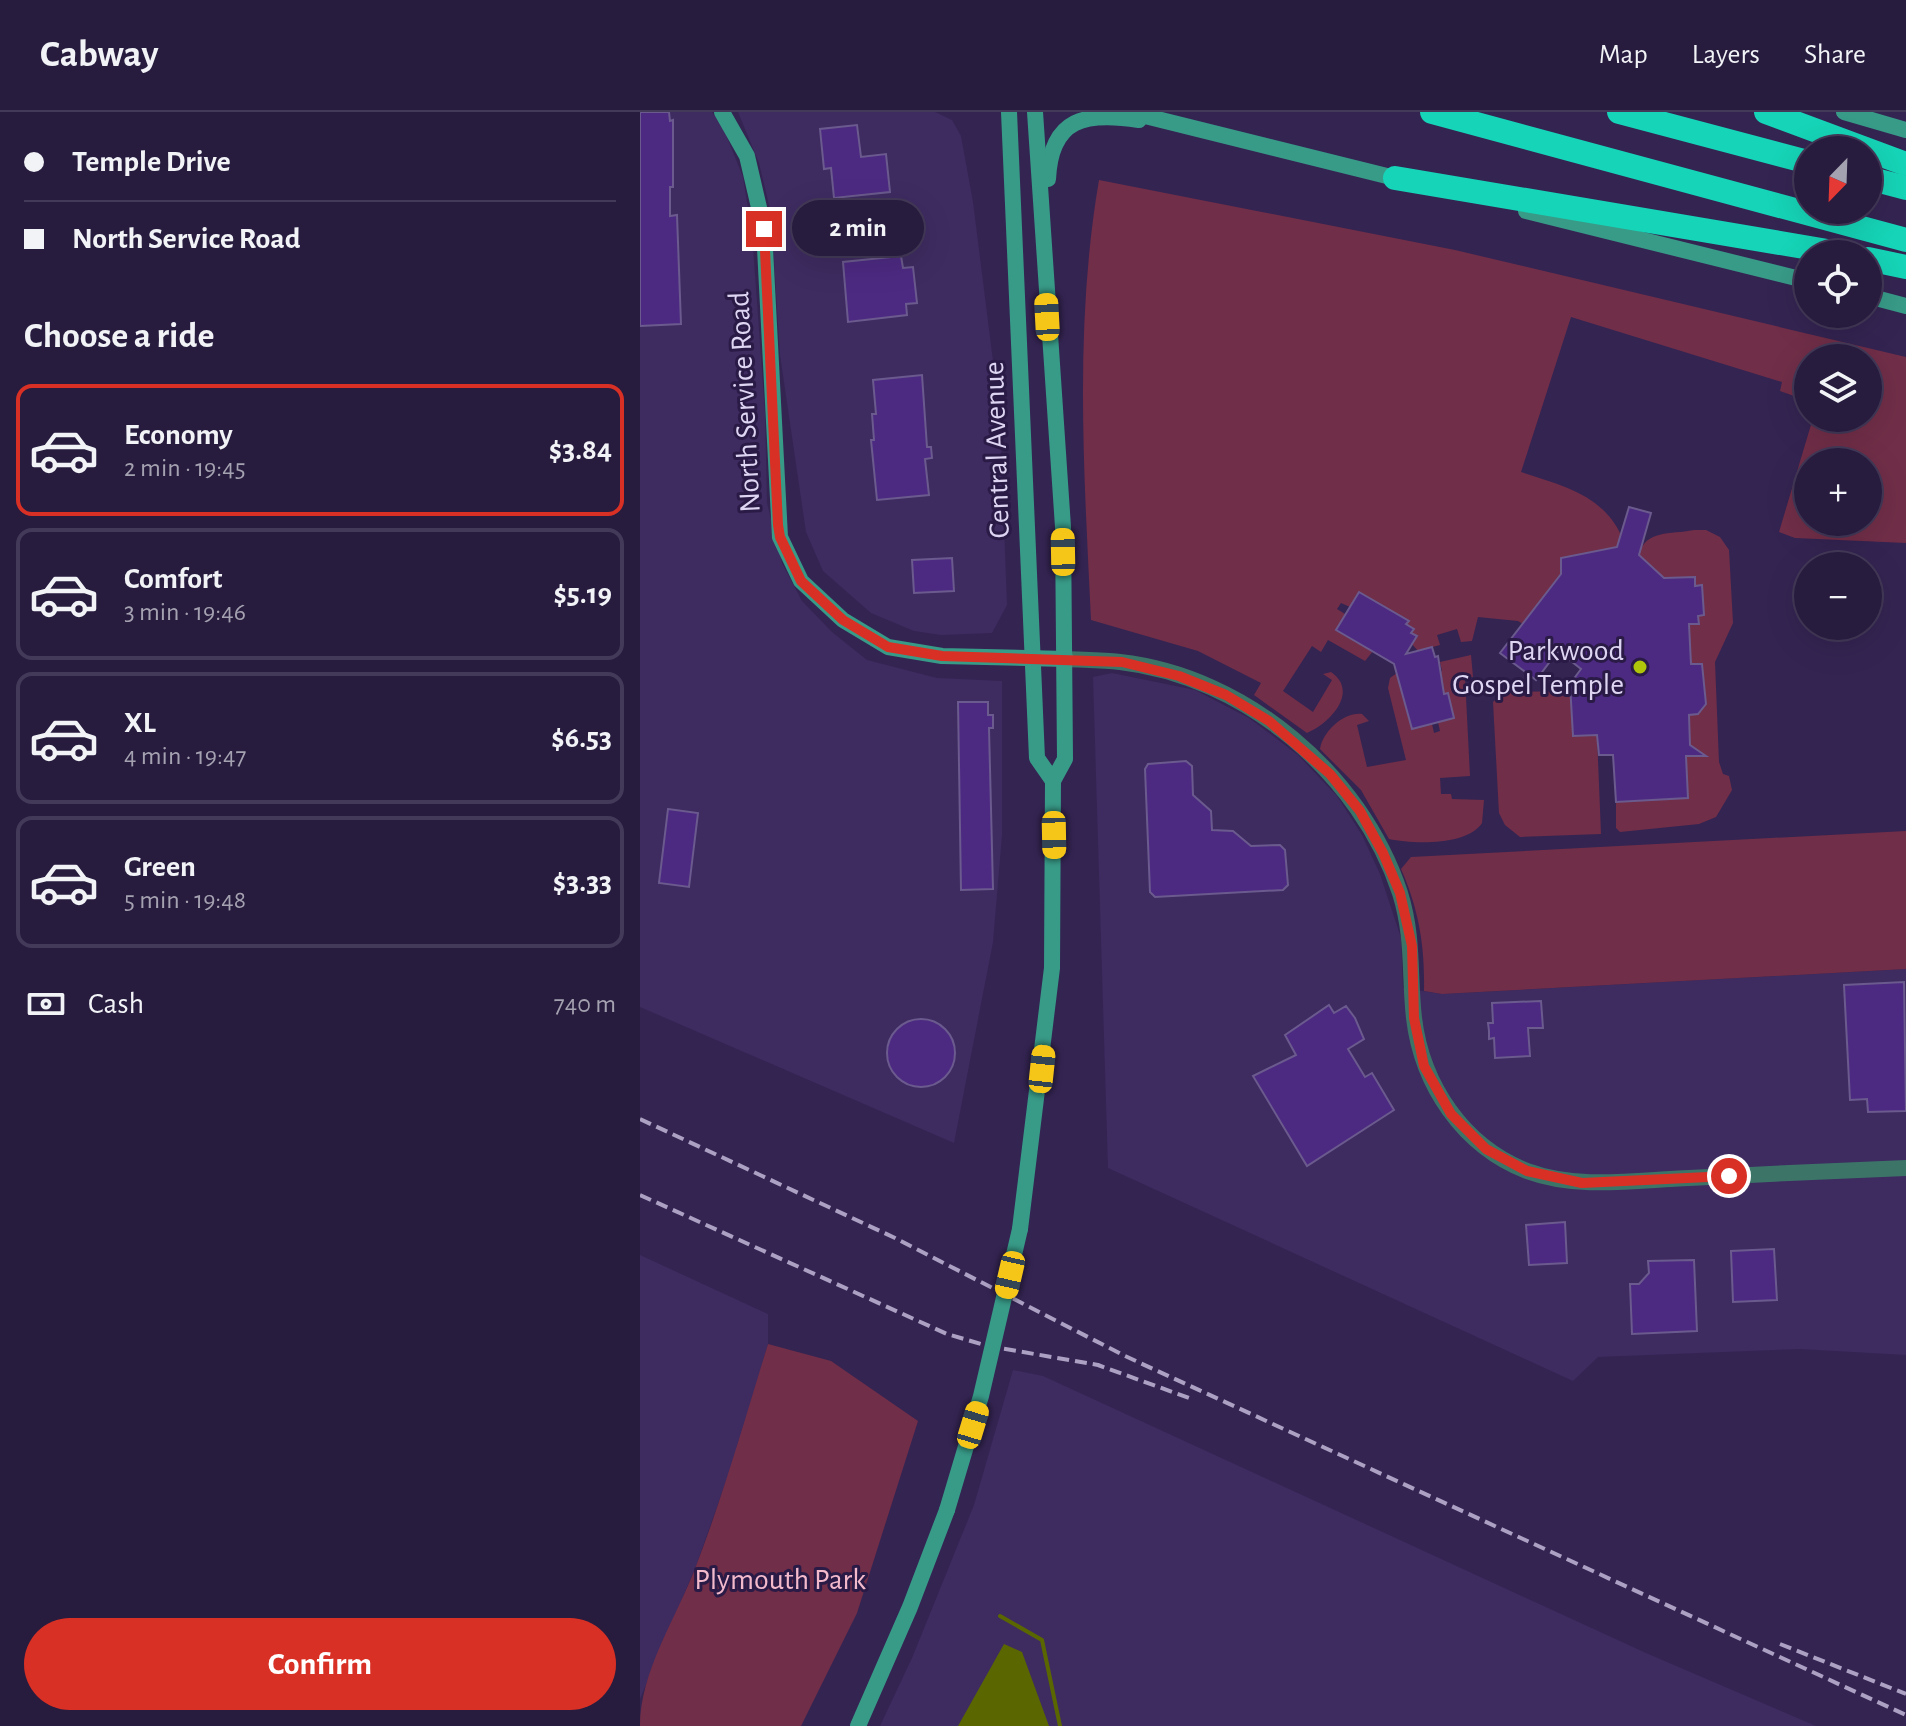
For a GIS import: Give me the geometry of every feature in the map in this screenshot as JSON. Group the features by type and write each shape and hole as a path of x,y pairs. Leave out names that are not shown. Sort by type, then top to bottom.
{"highway":[{"path":"1432,112 1906,240"},
{"path":"1619,112 1794,158"},
{"path":"1766,112 1906,164"},
{"path":"1395,178 1794,245"},
{"path":"1882,182 1906,188"},
{"path":"1882,262 1906,267"}],"street":[{"name":"North Service Road","path":"722,112 747,156 764,229 778,525 780,537 801,581 843,620 888,647 942,656 1066,659"},
{"name":"Central Avenue","path":"1009,112 1037,758 1053,781"},
{"name":"Central Avenue","path":"858,1726 910,1607 947,1510 981,1396 1020,1229 1052,968 1053,781 1065,759 1066,659 1063,527 1035,112"},
{"path":"1129,112 1794,278"},
{"path":"1844,112 1906,130"},
{"path":"1041,210 1048,201 1049,161 1055,142 1064,128 1087,116 1162,120"},
{"path":"1882,300 1906,306"},
{"path":"1066,659 1122,662 1179,676 1226,695 1269,721 1330,774 1360,811 1400,893 1412,946 1414,1018 1424,1066 1451,1114 1486,1149 1527,1171 1582,1183 1906,1168"}],"shaded area":[{"path":"640,112 712,112 722,125 743,177 752,233 765,413 767,503 782,563 802,601 832,632 867,660 937,678 1002,681 1002,835 993,942 954,1143 640,1007"},
{"path":"738,112 935,112 952,120 961,136 973,202 1000,417 1007,605 992,633 941,635 914,631 871,613 823,571 806,532 780,355 771,213 759,163"},
{"path":"1112,673 1195,690 1249,718 1298,755 1337,796 1362,835 1380,874 1401,938 1403,988 1442,994 1906,969 1906,1355 1800,1349 1598,1357 1573,1381 1108,1168 1093,677"},
{"path":"640,1255 768,1314 768,1344 735,1456 696,1566 640,1699"},
{"path":"1013,1370 1043,1376 1646,1653 1816,1726 880,1726 912,1658 974,1505"},
{"path":"1004,1644 1022,1652 1049,1726 958,1726"}],"green space":[{"path":"1099,180 1455,250 1851,344 1794,344 1794,396 1780,391 1782,382 1571,317 1521,472 1565,487 1591,500 1613,521 1621,535 1617,547 1561,558 1561,574 1523,624 1478,617 1472,641 1461,642 1457,629 1437,635 1440,645 1418,651 1412,644 1417,636 1411,633 1413,628 1406,624 1408,621 1359,592 1350,607 1341,603 1337,609 1345,614 1336,630 1359,644 1362,641 1373,651 1365,661 1328,640 1321,652 1312,646 1283,691 1313,712 1332,680 1323,674 1331,672 1339,680 1343,689 1338,707 1316,729 1307,733 1254,695 1261,683 1198,651 1091,620 1083,399 1086,290"},
{"path":"1882,351 1906,357 1906,543 1795,538 1779,532 1794,482 1794,536 1882,536 1882,448 1804,448 1809,432 1882,432"},
{"path":"1706,530 1720,537 1729,550 1733,623 1715,662 1719,762 1723,774 1729,776 1732,790 1716,817 1699,824 1620,832 1616,828 1616,802 1688,798 1686,756 1697,756 1697,750 1690,745 1689,715 1698,714 1706,704 1702,664 1691,664 1689,624 1699,624 1698,616 1704,615 1702,586 1695,586 1695,577 1669,583 1638,555 1653,537"},
{"path":"1471,655 1473,677 1465,677 1470,776 1440,778 1441,794 1451,794 1452,799 1484,800 1482,823 1465,836 1439,842 1389,839 1361,790 1320,749 1322,742 1330,729 1342,719 1362,714 1369,721 1357,725 1367,767 1406,760 1388,688 1390,678 1397,673 1412,729 1432,724 1434,733 1440,731 1438,722 1454,717 1448,694 1444,694 1440,662"},
{"path":"1570,691 1573,736 1597,735 1601,834 1520,837 1505,825 1499,813 1493,702 1503,692"},
{"path":"1906,831 1906,969 1442,994 1424,991 1420,928 1401,869 1411,857"},
{"name":"Plymouth Park","path":"768,1344 831,1361 918,1421 857,1613 801,1726 640,1726 646,1685 706,1539"}],"building":[{"path":"640,112 669,112 670,121 673,120 670,216 677,215 681,324 640,326"},
{"path":"857,125 861,157 886,154 890,192 834,198 831,168 824,169 820,129"},
{"path":"901,256 903,268 913,267 917,303 906,304 907,315 848,322 843,262"},
{"path":"922,375 927,447 931,447 932,458 925,459 929,495 877,500 871,440 874,440 872,414 876,414 873,380"},
{"name":"Parkwood Gospel Temple","path":"1629,507 1651,513 1639,555 1664,578 1695,577 1695,586 1702,585 1704,615 1698,616 1699,624 1689,624 1691,664 1702,664 1706,704 1698,714 1689,715 1690,745 1706,756 1686,756 1688,798 1616,802 1613,755 1599,755 1597,735 1573,736 1570,684 1581,669 1558,651 1536,680 1500,653 1561,574 1561,558 1617,547"},
{"path":"952,558 954,591 914,593 912,560"},
{"path":"1359,592 1409,621 1406,624 1414,629 1411,633 1417,636 1406,654 1432,647 1435,657 1438,656 1444,694 1448,693 1454,718 1412,729 1394,664 1336,630"},
{"path":"958,702 988,702 988,715 993,715 993,728 989,728 993,889 961,890"},
{"path":"1186,761 1192,766 1193,795 1211,811 1212,830 1233,831 1251,846 1280,845 1285,850 1288,885 1283,890 1155,897 1150,892 1145,769 1148,764"},
{"path":"668,809 698,813 689,887 659,883"},
{"path":"1904,982 1906,1111 1868,1112 1867,1099 1850,1100 1844,985"},
{"path":"1541,1001 1543,1028 1528,1028 1530,1056 1495,1058 1494,1038 1489,1039 1488,1023 1493,1023 1492,1003"},
{"path":"1329,1005 1334,1013 1346,1006 1355,1018 1364,1039 1348,1049 1365,1077 1372,1073 1394,1110 1307,1166 1253,1076 1296,1055 1285,1035"},
{"path":"921,1019 945,1029 955,1053 945,1077 921,1087 897,1077 887,1053 897,1029"},
{"path":"1565,1222 1567,1263 1529,1265 1526,1225"},
{"path":"1774,1249 1777,1300 1733,1302 1731,1251"},
{"path":"1694,1260 1697,1331 1632,1334 1630,1284 1639,1284 1649,1273 1648,1261"}],"waterway":[{"path":"1000,1616 1042,1640 1060,1726"}],"railway":[{"path":"640,1119 895,1238 1125,1356 1906,1715"},
{"path":"640,1195 947,1334 988,1346 1098,1365 1189,1398"},
{"path":"1780,1644 1906,1694"}],"place":[{"name":"Parkwood Gospel Temple","path":"1640,667"}],"route":[{"path":"764,229 778,525 780,537 801,581 843,620 888,647 942,656 1122,662 1179,676 1226,695 1269,721 1294,739 1330,774 1360,811 1383,853 1400,893 1412,946 1414,1018 1424,1066 1451,1114 1486,1149 1527,1171 1582,1183 1729,1176"}]}
